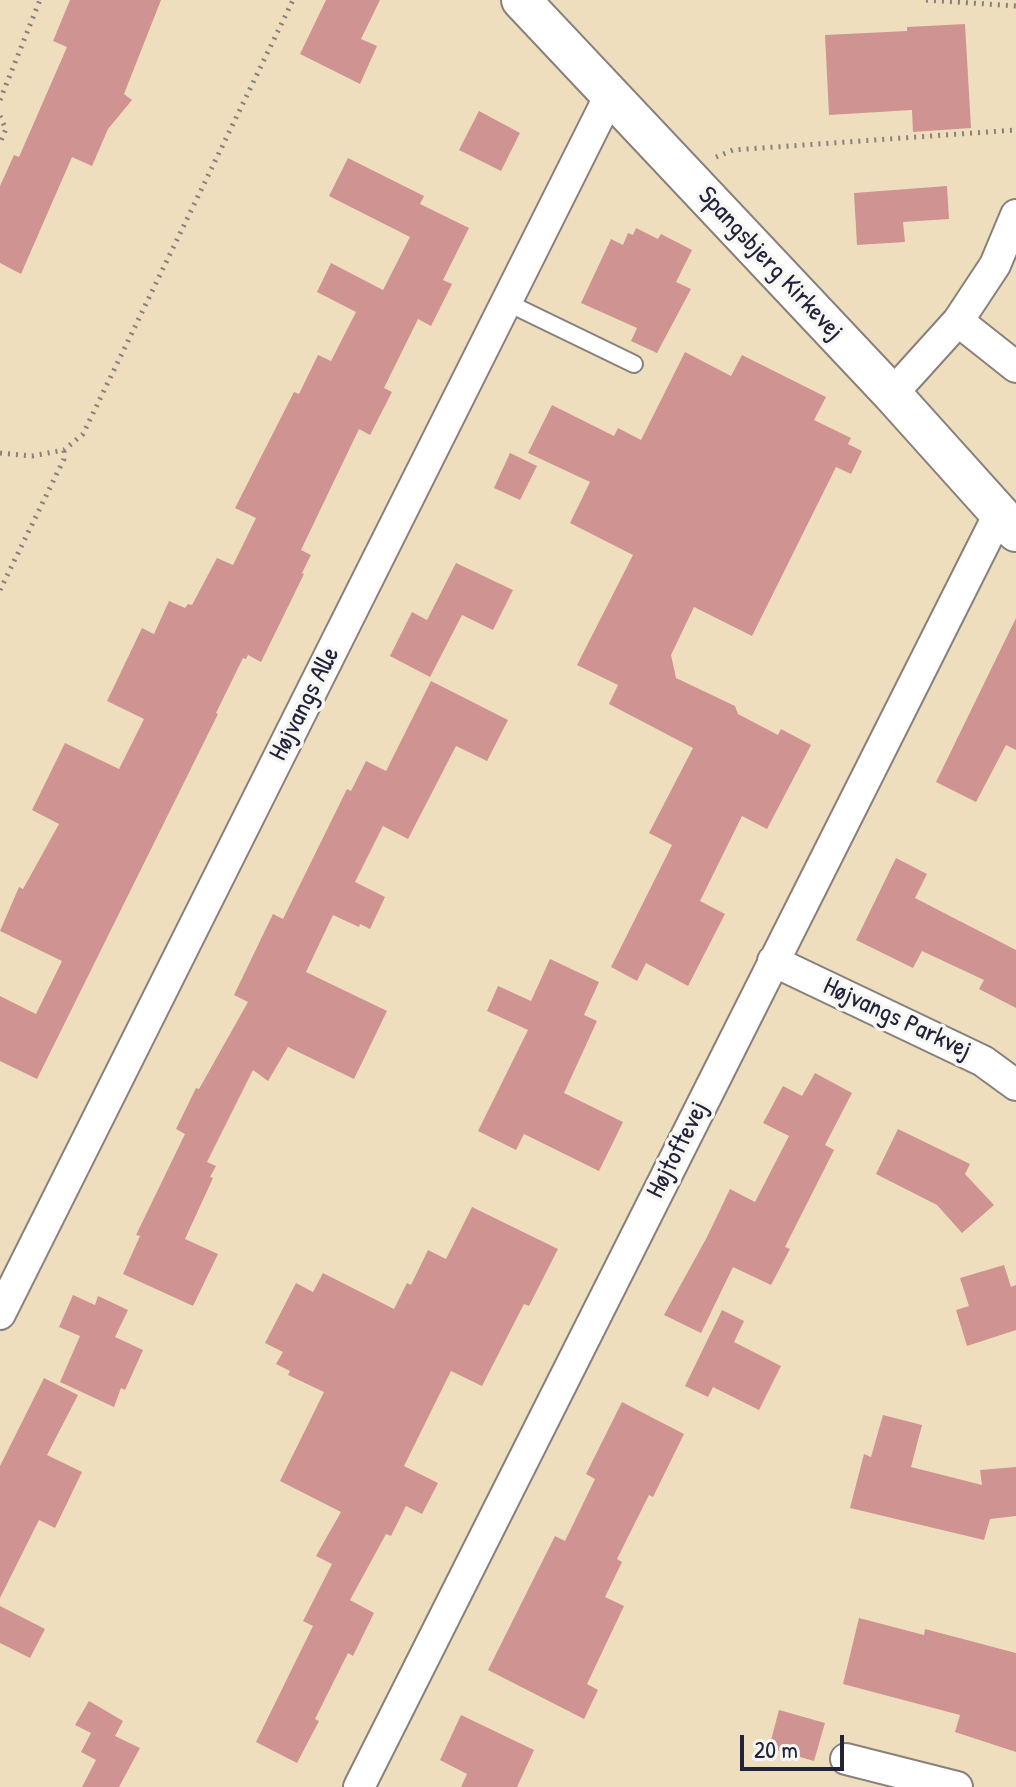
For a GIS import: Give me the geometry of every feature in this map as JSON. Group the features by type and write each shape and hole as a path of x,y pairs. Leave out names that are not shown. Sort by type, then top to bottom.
{"street":[{"name":"Spangsbjerg Kirkevej","path":"521,0 892,394 1008,523"},
{"name":"Højvangs Alle","path":"0,1314 610,95"},
{"path":"892,394 958,321 995,265 1016,215"},
{"path":"958,321 1016,367"},
{"name":"Højtoftevej","path":"359,1787 773,961 1008,523"},
{"name":"Højvangs Parkvej","path":"773,961 983,1061 1016,1085"},
{"path":"846,1759 957,1787"}],"lane":[{"path":"506,302 634,364"}],"path":[{"path":"0,100 40,0"},
{"path":"0,453 32,456 64,450 83,434 293,0"},
{"path":"926,0 1016,6"},
{"path":"0,116 6,129 0,143"},
{"path":"682,171 733,150 1016,130"},
{"path":"0,590 64,459 64,450"}],"building":[{"path":"70,0 161,0 124,94 132,100 108,129 92,166 72,157 21,274 0,263 0,186 14,155 19,157 67,47 53,41"},
{"path":"326,0 380,0 361,39 377,46 360,84 300,54"},
{"path":"965,24 971,128 913,132 912,110 829,115 825,35 907,31 907,27"},
{"path":"479,111 520,133 501,171 459,150"},
{"path":"348,158 424,196 420,204 469,228 443,280 452,284 431,326 418,319 384,388 392,392 370,435 359,429 301,550 311,555 261,662 248,655 246,659 243,658 37,1079 0,1061 0,996 36,1014 62,961 0,931 19,887 23,889 59,824 32,810 65,743 119,769 144,719 107,701 142,628 154,634 169,601 185,608 188,604 192,605 217,558 233,565 256,518 235,508 294,392 299,394 318,355 331,361 356,312 317,292 331,263 383,290 410,237 329,196"},
{"path":"947,186 949,219 903,222 905,242 857,245 854,193"},
{"path":"636,228 658,239 661,234 692,250 676,282 691,289 657,353 631,341 637,328 581,303 611,239 623,245 628,233 633,235"},
{"path":"685,352 731,376 742,355 826,397 814,420 851,438 848,444 862,451 851,474 836,467 752,636 694,607 671,655 676,678 735,706 738,714 778,735 781,729 811,745 767,829 742,816 700,901 725,914 688,986 646,963 637,981 611,967 672,845 649,833 693,748 609,704 618,685 577,665 633,555 570,523 590,482 528,453 552,405 614,436 618,428 641,440"},
{"path":"510,453 537,466 520,500 494,488"},
{"path":"456,563 513,590 493,630 462,615 430,677 390,656 412,612 427,620"},
{"path":"1016,618 1016,750 1006,745 976,802 936,782"},
{"path":"431,681 508,720 487,761 456,746 408,839 383,826 355,882 385,897 370,929 333,915 306,972 387,1011 354,1079 288,1047 268,1081 253,1070 207,1162 216,1166 210,1177 213,1178 185,1239 218,1254 193,1306 123,1274 140,1236 136,1235 185,1134 176,1129 196,1088 199,1089 248,1002 234,995 273,914 283,919 347,789 351,791 366,761 386,771"},
{"path":"896,858 927,874 915,898 1016,950 1016,1008 979,989 984,980 922,951 913,968 856,940"},
{"path":"550,959 599,982 584,1015 597,1021 564,1093 623,1122 599,1171 524,1134 516,1150 478,1131 528,1030 487,1011 498,986 531,1001"},
{"path":"815,1073 852,1093 825,1145 834,1150 785,1247 790,1249 771,1285 733,1267 701,1333 664,1315 730,1189 755,1202 789,1136 763,1123 783,1086 802,1096"},
{"path":"898,1129 970,1164 965,1174 994,1205 962,1233 937,1205 876,1174"},
{"path":"472,1207 558,1249 529,1306 524,1304 482,1386 451,1371 404,1466 438,1483 422,1514 406,1506 391,1536 386,1534 350,1600 374,1613 353,1656 348,1653 297,1763 256,1742 313,1626 303,1621 332,1564 316,1556 341,1512 280,1481 324,1392 288,1375 290,1371 276,1364 283,1352 265,1343 296,1283 313,1292 323,1273 394,1309 407,1283 411,1285 428,1250 446,1259"},
{"path":"1004,1265 1011,1287 1016,1285 1016,1330 967,1346 956,1310 969,1306 960,1278"},
{"path":"73,1295 95,1305 98,1296 128,1310 115,1337 143,1350 114,1407 60,1382 80,1336 59,1327"},
{"path":"722,1310 744,1321 734,1342 781,1366 759,1410 713,1387 708,1397 685,1386"},
{"path":"44,1378 78,1395 47,1455 82,1472 55,1528 39,1520 0,1598 0,1466"},
{"path":"622,1402 684,1434 653,1497 649,1495 617,1559 622,1562 605,1597 624,1606 587,1684 598,1690 584,1719 488,1670 555,1536 565,1541 595,1479 586,1474"},
{"path":"883,1415 922,1425 911,1467 982,1485 980,1470 1016,1467 1016,1516 990,1519 984,1540 850,1508 864,1454 871,1457"},
{"path":"0,1606 45,1629 30,1658 0,1643"},
{"path":"859,1618 924,1635 925,1629 1016,1653 1016,1752 955,1732 960,1715 843,1684"},
{"path":"89,1701 123,1721 115,1736 140,1748 119,1787 82,1787 96,1760 81,1752 91,1733 75,1725"},
{"path":"779,1710 825,1723 814,1761 769,1748"},
{"path":"461,1715 534,1750 517,1787 461,1787 467,1774 440,1760"}]}
